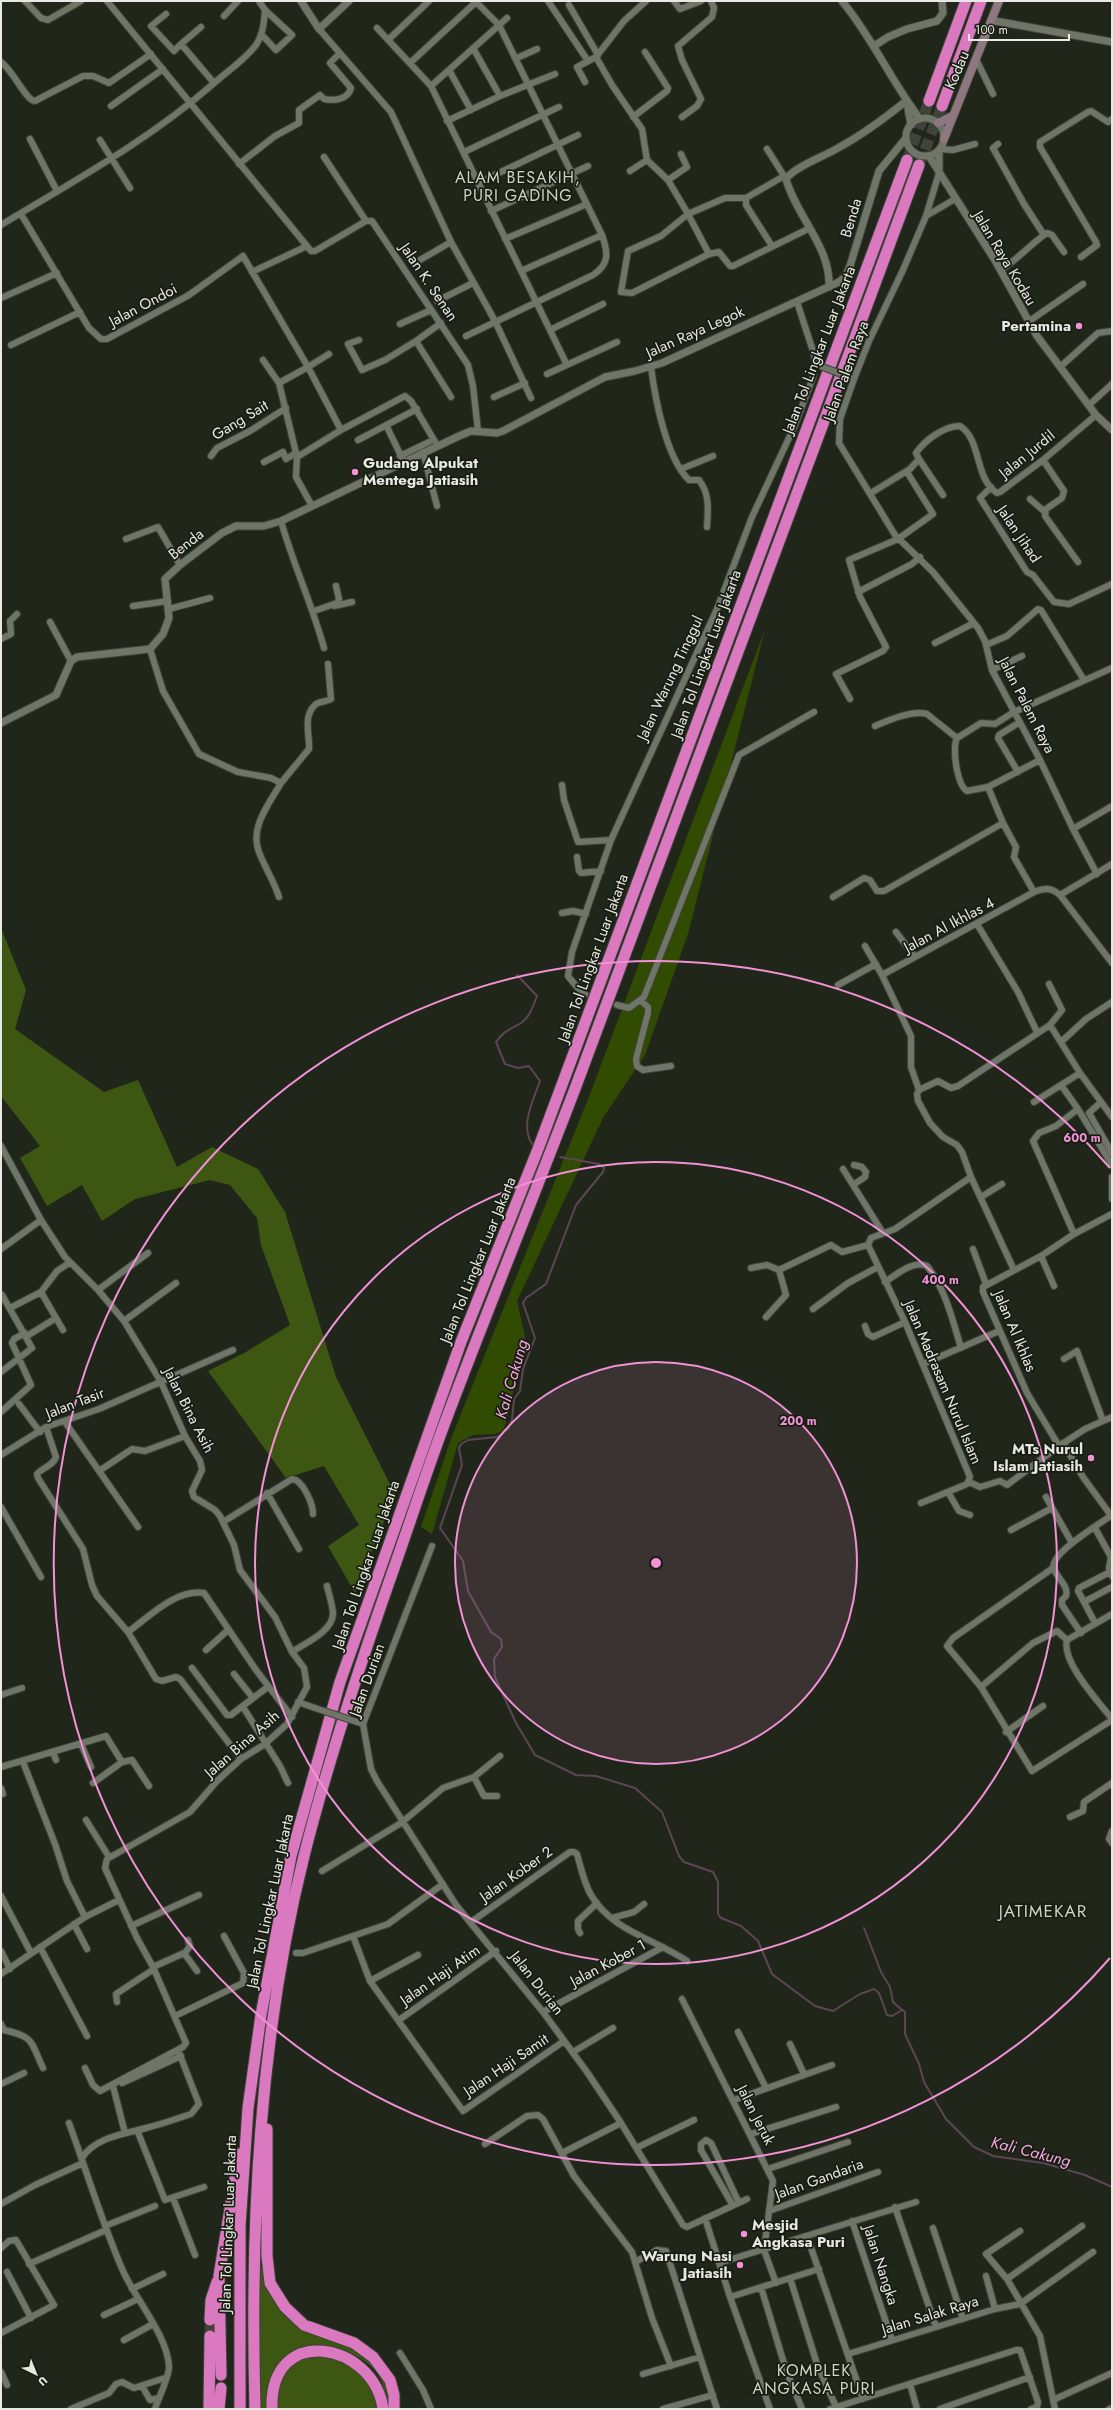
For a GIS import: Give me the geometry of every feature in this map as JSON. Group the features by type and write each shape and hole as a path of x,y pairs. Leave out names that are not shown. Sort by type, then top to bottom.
{"highway":[{"path":"929,101 966,1"},
{"path":"942,106 981,1"},
{"name":"Jalan Tol Lingkar Luar Jakarta","path":"240,2409 240,2226 248,2108 261,2015 291,1856 340,1682 453,1363 538,1149 908,154"},
{"name":"Jalan Tol Lingkar Luar Jakarta","path":"255,2409 253,2270 258,2161 265,2093 284,1952 304,1858 353,1686 444,1425 609,997 920,165"},
{"path":"265,2093 267,2137 267,2256 270,2283 285,2307 304,2325 354,2343 373,2357 390,2380 394,2394 394,2409"},
{"path":"221,2375 219,2276 232,2186 248,2108"},
{"path":"210,2320 211,2300 219,2276"},
{"path":"208,2409 210,2336"},
{"path":"272,2409 273,2388 280,2370 296,2355 316,2351 342,2356 362,2369 376,2386 383,2409"},
{"path":"219,2409 221,2388"}],"main road":[{"name":"Kodau","path":"944,140 952,116 999,1"},
{"name":"Kodau","path":"986,35 1005,1"},
{"path":"938,123 952,116"}],"street":[{"path":"25,1 43,20 50,19 71,3 81,1"},
{"path":"107,1 307,246 315,251 366,221"},
{"path":"224,16 238,1"},
{"path":"259,1 265,10 292,35 276,50 261,34"},
{"path":"302,1 319,29 339,54 391,112 451,242 495,321 531,398"},
{"path":"319,29 349,1"},
{"path":"388,40 429,1"},
{"path":"410,63 476,1 500,25 602,235 607,249 608,257 599,271 536,300 466,336"},
{"path":"548,1 588,61"},
{"path":"674,1 680,9 701,1"},
{"path":"682,117 697,106 701,99 682,60 678,46 712,17 714,8 711,1"},
{"path":"842,1 874,46 907,102 920,119"},
{"path":"874,46 888,37 907,29 937,21 943,13 942,1"},
{"path":"585,82 577,67 597,56 616,31 644,2"},
{"path":"569,5 597,56 644,135 647,160 668,180 709,254"},
{"path":"1,225 112,158 191,104 241,60 256,44 261,34 265,10"},
{"path":"166,14 151,26 174,51 201,27"},
{"path":"430,86 507,18"},
{"path":"995,21 1112,42"},
{"path":"377,28 430,86 464,152 491,212 567,365"},
{"path":"181,44 214,83"},
{"path":"473,48 500,96"},
{"path":"517,58 537,49"},
{"path":"633,117 667,91 668,88 645,52"},
{"path":"1,62 13,72 31,101 35,101 83,76 92,76 109,83 151,54"},
{"path":"239,164 275,136 299,123 299,110 320,95 324,99 337,100 349,93 351,88 330,63 339,54"},
{"path":"976,59 980,62 993,94"},
{"path":"111,106 163,69"},
{"path":"448,70 471,110"},
{"path":"447,121 500,96 555,74"},
{"path":"907,102 911,124 906,138 908,154"},
{"path":"810,228 733,266 730,266 718,252 709,254 637,291 632,293 621,292 628,251 661,236 688,214 728,198 746,198 785,178 839,148 907,102"},
{"path":"464,152 559,107"},
{"path":"1081,257 1097,245 1096,242 1040,147 1040,142 1091,111 1108,122 1112,119"},
{"path":"911,124 920,119 930,119 938,123 944,134 944,140 940,149 939,172"},
{"path":"478,183 578,135"},
{"name":"Benda","path":"829,287 845,277 850,266 879,171 906,138"},
{"path":"30,139 57,191"},
{"path":"100,140 130,188"},
{"path":"893,152 902,148 908,154 929,156 940,149 953,150 975,144"},
{"path":"998,144 994,148 1044,235"},
{"path":"767,149 785,178 823,253 830,278 829,287"},
{"path":"668,180 687,167 681,154"},
{"name":"Jalan Raya Kodau","path":"929,156 1000,270 1028,322 1096,415 1112,430"},
{"name":"Jalan K. Senan","path":"324,157 366,221 372,222 468,365 473,386 478,431"},
{"path":"630,171 647,160"},
{"path":"491,212 588,166"},
{"name":"Jalan Palem Raya","path":"939,172 926,216 903,270 853,378 840,419 839,443 871,493 888,526 898,538 920,557 974,623 986,645 992,670 1040,760 1073,829 1097,874"},
{"path":"746,198 746,205 772,246"},
{"path":"926,216 955,199"},
{"path":"505,239 587,204"},
{"name":"Jalan Ondoi","path":"21,214 94,334 101,339 108,339 189,295 210,281 237,258 242,256 252,272"},
{"path":"1000,270 1024,253 1044,235 1050,233 1064,252"},
{"path":"521,271 602,235"},
{"path":"416,264 420,260 451,242"},
{"path":"307,246 252,272 308,366 341,430"},
{"path":"1,298 56,273"},
{"path":"437,301 473,283"},
{"path":"1028,322 1083,284"},
{"name":"Jalan Raya Legok","path":"459,436 478,431 497,433 503,431 605,377 652,367 829,287"},
{"name":"Jalan Warung Tinggul","path":"585,994 577,988 568,976 572,952 612,840 717,609 752,516 795,425 818,364 797,302"},
{"path":"550,330 603,304"},
{"path":"400,324 431,310"},
{"path":"11,345 80,312"},
{"path":"359,340 348,344 362,370 385,360 416,341 441,323"},
{"path":"1060,367 1098,333 1112,331"},
{"path":"416,341 451,398"},
{"path":"547,374 617,342"},
{"path":"279,383 329,354"},
{"path":"263,360 279,383 296,455 296,477 312,506"},
{"path":"818,364 853,378"},
{"path":"652,367 655,401 672,452 689,480 701,481 706,492 708,506 707,527"},
{"path":"494,397 525,383"},
{"path":"1089,405 1112,384"},
{"path":"264,462 283,452 286,458 296,455 405,396 409,398 437,445"},
{"name":"Gang Sait","path":"211,456 217,448 250,431 286,408"},
{"path":"358,440 416,409"},
{"name":"Jalan Jurdil","path":"919,459 916,453 923,445 949,426 960,426 970,434 982,470 991,487 997,493 1043,460 1096,415"},
{"path":"386,425 402,459 429,442"},
{"name":"Benda","path":"150,649 163,634 169,618 168,601 164,583 165,579 180,565 222,533 236,526 264,526 280,521 402,459 423,452 459,436"},
{"path":"423,452 436,506"},
{"path":"681,469 713,456"},
{"path":"871,493 907,472 919,459 943,495"},
{"path":"1043,460 1064,491 1062,498 1045,512"},
{"path":"850,699 836,674 882,651 886,647 858,592 849,560 898,538 933,514 907,472"},
{"name":"Jalan Jihad","path":"991,487 980,498 1027,572 1033,575 1054,602 1069,604 1112,584"},
{"path":"1030,499 1045,512 1045,516 1078,562"},
{"path":"280,521 291,556 314,611 324,648"},
{"path":"126,539 158,527 180,565"},
{"path":"858,592 912,564 920,557"},
{"path":"334,606 339,599 336,586"},
{"path":"169,609 210,598"},
{"path":"133,606 168,601"},
{"path":"314,611 352,602"},
{"path":"986,645 1007,636 1038,609 1041,610 1084,680"},
{"path":"1,639 11,634 10,621 17,614"},
{"path":"50,622 71,661"},
{"path":"935,643 974,623"},
{"path":"1,723 56,696 71,661 77,657 150,649 163,691 199,754 238,772 271,778 281,783"},
{"path":"992,670 1022,656"},
{"path":"279,897 274,881 258,850 261,815 281,783 309,749 306,727 312,710 316,704 331,699 328,664"},
{"path":"1040,760 988,787 968,791 964,788 955,760 954,746 957,738 981,724 994,724 1014,712 1112,668"},
{"path":"617,1005 629,1008 641,1001 739,755 814,712"},
{"path":"875,726 890,720 922,713 927,714 957,738"},
{"path":"1018,772 998,738 999,735 1020,722"},
{"path":"562,785 564,800 578,842 612,840"},
{"path":"988,787 1003,823 1016,847 1014,857 1034,892"},
{"path":"1073,829 1112,806"},
{"path":"833,897 858,879 864,878 870,880 877,891 884,891 1003,823"},
{"path":"577,857 579,870 581,873 601,871"},
{"path":"1112,864 1060,895 1112,963"},
{"name":"Jalan Al Ikhlas 4","path":"882,975 1034,892 1051,889 1060,895"},
{"path":"562,914 573,911 586,914"},
{"path":"977,924 1018,992 1038,1032"},
{"path":"896,932 915,957"},
{"path":"865,946 882,975 911,1036 911,1067 919,1090 917,1094 918,1101 923,1112 943,1137 957,1145 967,1162 971,1177 1014,1270"},
{"path":"838,985 876,964"},
{"path":"919,1090 938,1081 951,1088 958,1086 1050,1025 1062,1010 1049,984"},
{"path":"641,1001 648,1007 648,1013 636,1059 636,1066 643,1070 671,1066"},
{"path":"1061,1042 1086,1019 1112,1002"},
{"path":"1050,1025 1080,1073 1112,1117"},
{"path":"1034,1102 1080,1073"},
{"path":"1061,1085 1075,1111 1112,1165"},
{"path":"1101,1102 1090,1110 1090,1114 1112,1153"},
{"path":"1074,1234 1033,1141 1039,1134 1056,1126 1075,1111"},
{"name":"Jalan Bina Asih","path":"1,1146 41,1220 69,1263 98,1290 124,1321 161,1382 185,1436 202,1467 200,1476 192,1491 194,1497 216,1510 234,1545 240,1570 271,1611 292,1652 304,1668 308,1683 305,1693 298,1702 292,1717 266,1744 241,1759 206,1793 201,1802 190,1812 174,1823 109,1857"},
{"path":"853,1185 865,1177 866,1172 862,1167 854,1165"},
{"path":"843,1169 883,1233"},
{"path":"751,1268 767,1265 780,1270 831,1245 842,1252 868,1245 872,1238 895,1229 971,1177"},
{"path":"1112,1177 1112,1199"},
{"path":"981,1197 1002,1184"},
{"name":"Jalan Al Ikhlas","path":"1111,1516 1061,1445 1027,1393 999,1332 983,1292 983,1287 986,1284 1041,1256 1074,1234 1112,1214"},
{"path":"1,1248 41,1220"},
{"name":"Jalan Madrasam Nurul Islam","path":"868,1245 905,1322 970,1477 969,1482 921,1503"},
{"path":"973,1248 986,1284"},
{"path":"98,1290 148,1253"},
{"path":"1041,1256 1054,1286"},
{"path":"10,1308 41,1292 57,1271 69,1263"},
{"path":"885,1282 908,1268 918,1264 927,1266 934,1274 952,1316 961,1348"},
{"path":"814,1309 848,1283 878,1267"},
{"path":"766,1317 786,1295 780,1270"},
{"path":"124,1321 176,1284"},
{"path":"41,1292 64,1330"},
{"path":"1,1372 31,1349 26,1335 2,1294"},
{"path":"1,1412 30,1388 30,1382 13,1341 56,1318"},
{"path":"865,1326 868,1334 873,1337 905,1322"},
{"path":"923,1364 999,1332"},
{"name":"Jalan Tasir","path":"1,1455 46,1427 65,1422 233,1350"},
{"path":"1064,1358 1077,1351 1103,1421"},
{"path":"19,1404 40,1432"},
{"path":"969,1482 980,1487 1000,1481 1007,1485 1061,1445 1112,1416"},
{"path":"65,1422 138,1527"},
{"path":"46,1427 56,1457 54,1462 37,1474 38,1478 83,1549 92,1585 98,1596 128,1632 156,1679 162,1682 176,1677 180,1679 241,1759"},
{"path":"99,1472 132,1449 145,1451 185,1436"},
{"path":"223,1522 267,1493 290,1480 297,1480 301,1483 311,1505 313,1514"},
{"path":"948,1492 959,1512 970,1514"},
{"path":"267,1493 299,1549"},
{"path":"1046,1497 1072,1543"},
{"path":"1,1507 41,1577"},
{"path":"1011,1530 1052,1508"},
{"path":"1081,1633 1062,1605 1062,1600 1066,1596 1066,1590 1053,1568 1054,1560 1072,1543 1111,1516"},
{"path":"1094,1528 1111,1556 1111,1574 1079,1588 1078,1591 1095,1623"},
{"name":"Jalan Durian","path":"432,1546 362,1723 371,1769 402,1822 420,1846 443,1884 471,1922 544,2012 573,2052 621,2123 683,2225 688,2227 738,2201 747,2199"},
{"path":"981,1687 1041,1638 1057,1631 1066,1640 1068,1652 1076,1671 1112,1719 1032,1772 1006,1732 981,1687 948,1644 1053,1568"},
{"path":"292,1652 329,1626 333,1613 327,1586"},
{"path":"1084,1602 1112,1587"},
{"path":"128,1632 174,1599 186,1594 203,1593 228,1630 292,1717"},
{"path":"1066,1640 1081,1633 1095,1623 1112,1614"},
{"path":"206,1650 228,1630"},
{"path":"192,1668 227,1715 231,1715 266,1689"},
{"path":"234,1674 253,1698"},
{"path":"1,1695 22,1688"},
{"path":"298,1702 362,1723"},
{"path":"1006,1732 1043,1706"},
{"path":"243,1707 280,1766 288,1783"},
{"path":"1,1767 23,1762 106,1736 122,1762"},
{"path":"81,1744 91,1767"},
{"path":"53,1752 56,1760"},
{"path":"322,1871 402,1822 442,1788 474,1777 500,1756"},
{"path":"93,1783 122,1762 132,1760 149,1786"},
{"path":"23,1762 55,1844 67,1881 85,1917"},
{"path":"474,1777 484,1796 498,1796"},
{"path":"1070,1817 1080,1813 1084,1802 1112,1783"},
{"path":"85,2068 98,2091 113,2086 130,2074 184,2047 186,2042 154,1968 131,1926 105,1868 109,1857 86,1820"},
{"path":"1112,1831 1109,1839 1112,1844"},
{"name":"Jalan Kober 2","path":"471,1922 570,1852 577,1854 588,1888 597,1904"},
{"path":"296,1953 303,1953 353,1936 396,1919 443,1884"},
{"path":"131,1926 199,1895"},
{"path":"1,1896 31,1953"},
{"path":"1,1974 40,1946 85,1917 119,1900"},
{"path":"580,1933 578,1929 578,1921 597,1904 627,1929 687,1961"},
{"path":"612,1918 634,1912 644,1904"},
{"path":"74,1924 87,1949"},
{"path":"175,2016 243,1983 244,1973 224,1936"},
{"path":"353,1936 370,1981 399,2020"},
{"path":"117,2002 116,1994 154,1968 185,1953 190,1946 188,1940"},
{"path":"40,1946 87,2036"},
{"name":"Jalan Kober 1","path":"544,2012 663,1947"},
{"path":"1,1951 10,1968"},
{"name":"Jalan Haji Atim","path":"399,2020 496,1951"},
{"path":"185,1953 197,1971"},
{"path":"370,1981 418,1955"},
{"name":"Jalan Jeruk","path":"682,1999 734,2100 773,2181 764,2250"},
{"name":"Jalan Haji Samit","path":"399,2020 463,2111 564,2041"},
{"path":"573,2052 613,2028"},
{"path":"2,2029 22,2034 29,2039 43,2068"},
{"path":"738,2032 766,2088"},
{"path":"790,2044 804,2074"},
{"path":"1,2204 83,2160 98,2144 125,2133 191,2114 199,2104 178,2050"},
{"path":"121,2083 181,2056"},
{"path":"734,2100 832,2065"},
{"path":"1,2084 24,2073"},
{"path":"113,2086 125,2133"},
{"path":"751,2134 836,2107"},
{"path":"485,2144 532,2114 543,2119 574,2176 637,2261 652,2318 671,2366"},
{"path":"636,2148 694,2120"},
{"path":"69,2123 106,2228 132,2288 153,2324 168,2360 169,2372 165,2378 155,2409"},
{"path":"562,2153 621,2123"},
{"path":"137,2130 164,2198 167,2200 204,2187"},
{"path":"732,2204 701,2150 701,2144 706,2140 711,2143 738,2201"},
{"path":"768,2169 848,2142"},
{"name":"Jalan Gandaria","path":"769,2211 878,2172"},
{"path":"173,2198 195,2255"},
{"path":"719,2263 764,2250 894,2207 916,2202"},
{"path":"29,2264 155,2206"},
{"path":"894,2207 936,2327"},
{"path":"705,2218 730,2297 770,2409"},
{"name":"Jalan Nangka","path":"852,2221 892,2340"},
{"path":"1007,2278 1082,2226"},
{"path":"933,2228 963,2319"},
{"path":"1020,2231 986,2254 1007,2278 1042,2342 1055,2409"},
{"path":"807,2236 863,2398"},
{"path":"1,2333 54,2305 16,2240 9,2241 2,2245"},
{"path":"637,2261 657,2250 666,2251 717,2409"},
{"path":"764,2250 776,2282"},
{"path":"1020,2304 1093,2252"},
{"path":"730,2297 819,2269"},
{"path":"7,2272 31,2318"},
{"path":"132,2288 163,2274"},
{"path":"986,2276 995,2310"},
{"path":"790,2278 817,2364 833,2408 1020,2350 1038,2402 1037,2407 1032,2409"},
{"path":"761,2287 786,2370 802,2409"},
{"path":"104,2315 138,2299"},
{"name":"Jalan Salak Raya","path":"848,2354 963,2319 1020,2304"},
{"path":"124,2340 153,2324"},
{"path":"400,2353 423,2390 431,2409"},
{"path":"643,2374 700,2356"},
{"path":"1,2372 7,2385"},
{"path":"1053,2400 1112,2373"},
{"path":"940,2409 1030,2377"},
{"path":"71,2409 109,2392 116,2384 122,2382 134,2388 165,2378"},
{"path":"910,2384 918,2409"},
{"path":"142,2386 150,2400 159,2398"},
{"path":"663,2409 713,2395"}],"green space":[{"path":"765,629 688,934 645,1055 603,1118 517,1301 525,1336 508,1416 503,1431 495,1434 473,1435 458,1443 432,1534 421,1527 452,1436 590,1094"},
{"path":"1,928 26,990 15,1029 104,1092 138,1080 177,1167 212,1147 258,1169 285,1212 336,1377 395,1494 355,1593 328,1546 359,1525 324,1466 286,1478 208,1371 246,1352 290,1325 261,1245 257,1218 230,1185 210,1180 135,1199 102,1221 82,1185 47,1206 20,1158 40,1146 1,1096"},
{"path":"260,2265 278,2303 294,2323 316,2336 356,2348 370,2359 376,2366 385,2382 390,2409 388,2409 382,2383 377,2373 366,2362 346,2351 322,2346 311,2346 300,2350 291,2356 282,2373 269,2409 261,2409 258,2268"},
{"path":"325,2353 362,2370 380,2409 278,2409 276,2397 283,2373 305,2356"}],"waterway":[{"name":"Kali Cakung","path":"517,975 537,996 527,1018 505,1032 496,1042 505,1064 518,1068 529,1066 540,1081 527,1121 527,1129 532,1144"},
{"name":"Kali Cakung","path":"560,1157 599,1164 604,1168 603,1172 576,1205 546,1284 526,1298 523,1303 535,1338 523,1369 520,1391 514,1399 512,1420 508,1429 497,1437 468,1440 461,1444 459,1448 462,1465 440,1528 463,1561 468,1591 491,1632 501,1639 502,1647 494,1659 495,1677 516,1723 535,1755 576,1775 596,1776 635,1788 662,1812 679,1856 684,1862 713,1872 718,1882 718,1914 721,1918 741,1926 758,1941 772,1974 815,2006 833,2011 860,1994 874,1989 879,1993 887,2015 892,2016 902,2010 905,2012 905,2034 919,2064 924,2082 946,2119 974,2147 993,2156 1043,2163 1085,2175 1112,2187"},
{"path":"864,1928 881,1972 890,1987 893,2002 902,2010"}],"tunnel":[{"path":"907,160 929,101"},
{"path":"919,165 942,106"},
{"path":"585,994 617,1005"},
{"path":"210,2320 210,2336"}],"place":[{"name":"Pertamina","path":"1079,326"},
{"name":"Gudang Alpukat Mentega Jatiasih","path":"355,472"},
{"name":"MTs Nurul Islam Jatiasih","path":"1091,1458"},
{"name":"Mesjid Angkasa Puri","path":"744,2234"},
{"name":"Warung Nasi Jatiasih","path":"740,2265"}],"district":[{"name":"ALAM BESAKIH, PURI GADING","path":"518,186"},
{"name":"JATIMEKAR","path":"1043,1911"},
{"name":"KOMPLEK ANGKASA PURI","path":"814,2379"}]}
